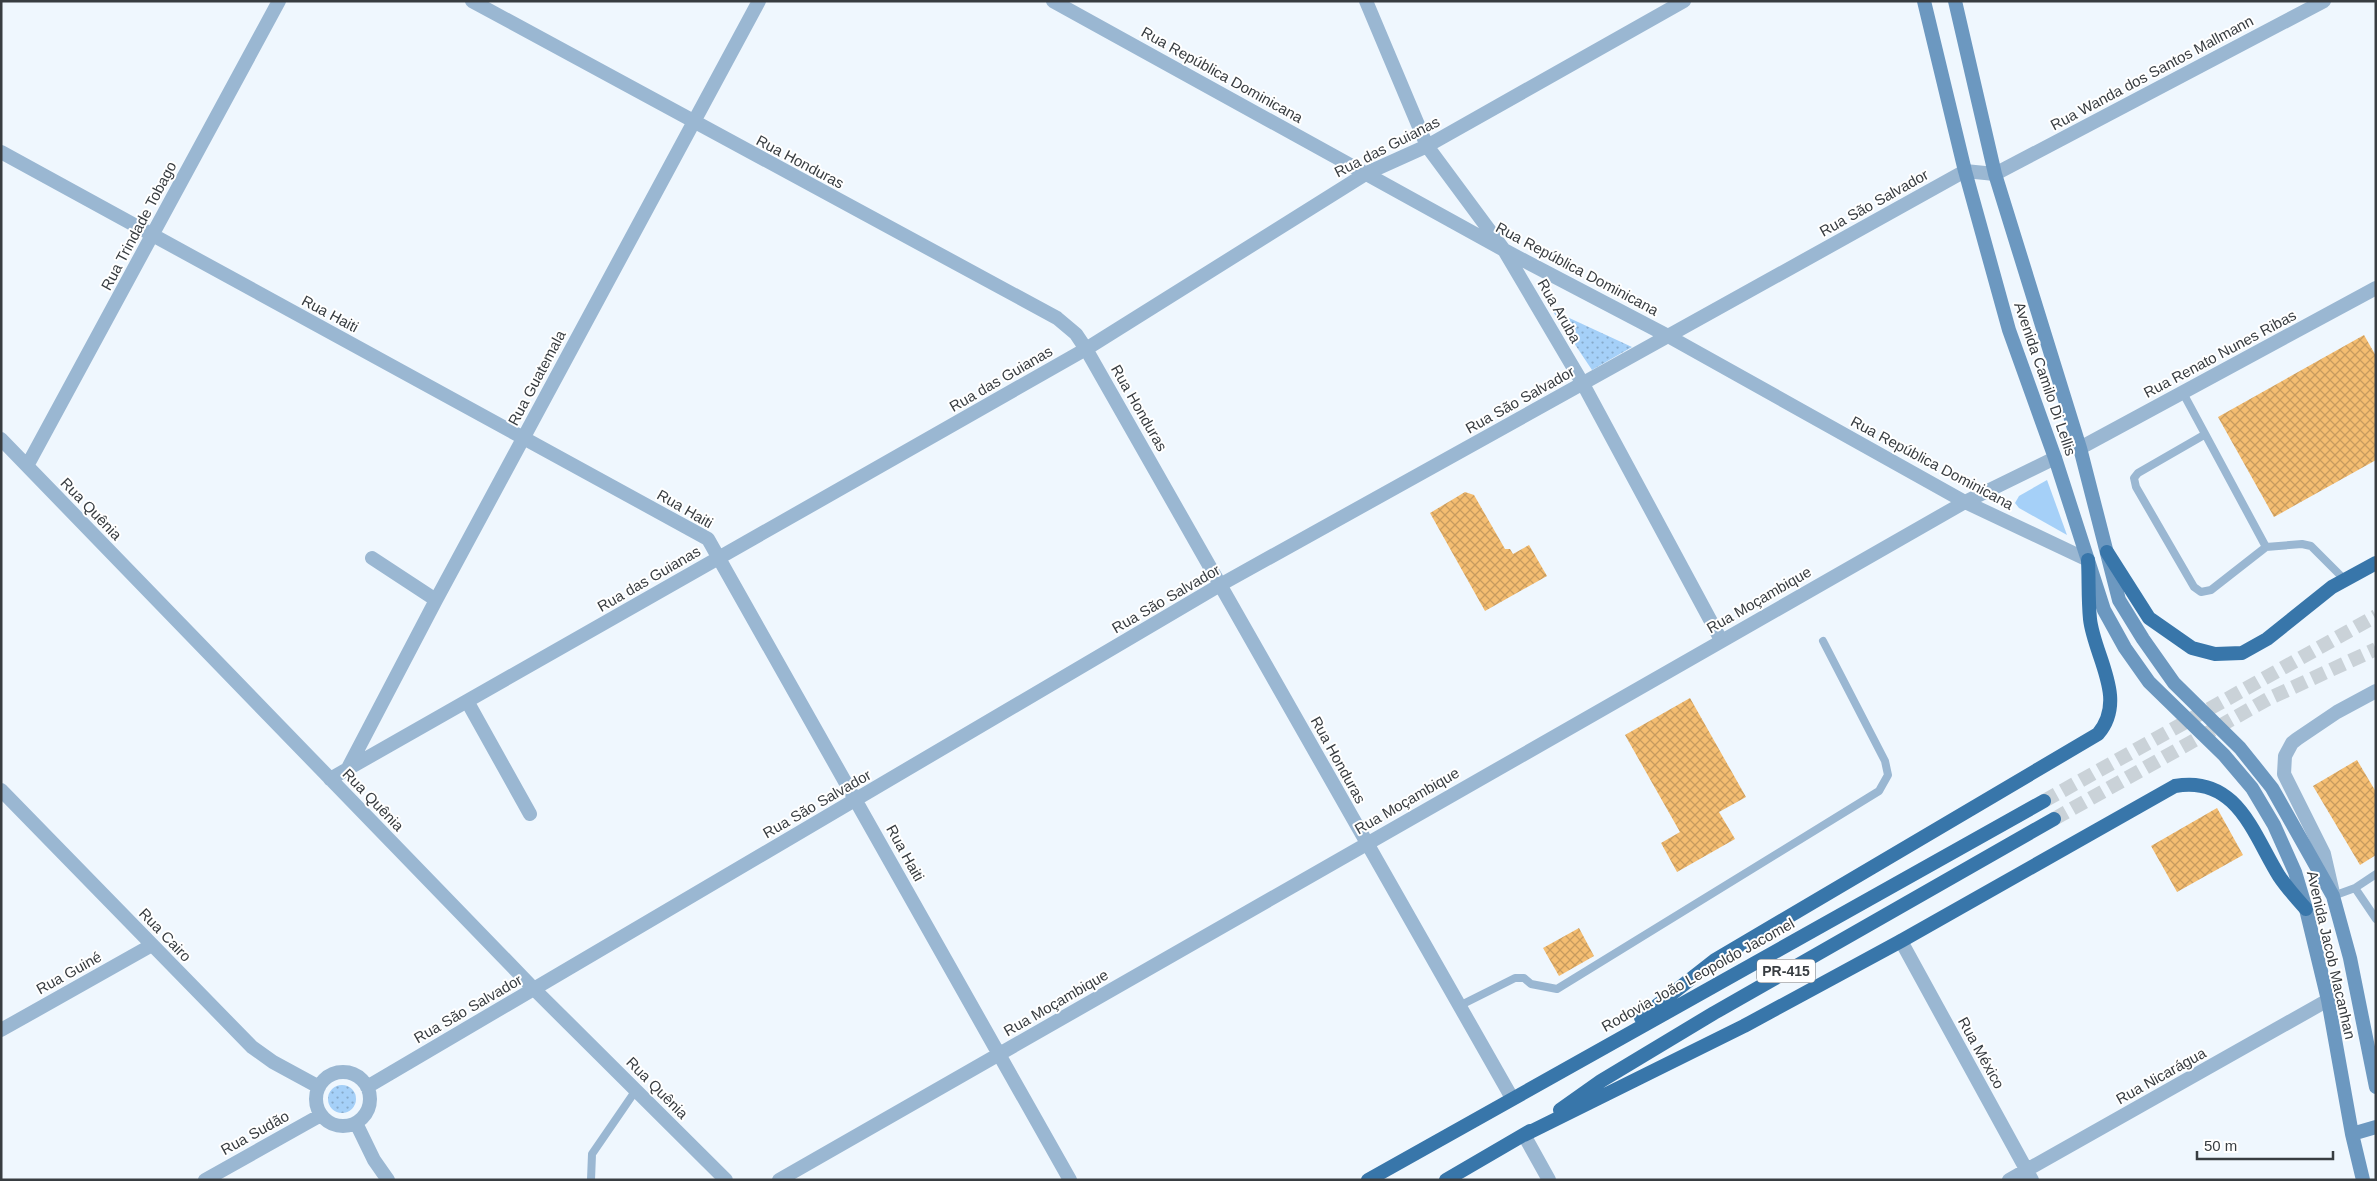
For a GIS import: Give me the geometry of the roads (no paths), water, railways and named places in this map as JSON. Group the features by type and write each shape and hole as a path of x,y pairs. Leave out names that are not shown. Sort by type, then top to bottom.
{"highway":[{"path":"2107,552 2149,618 2192,648 2215,654 2242,653 2267,639 2317,598 2376,563"},
{"path":"1603,1047 1715,960 2098,734 2108,719 2110,698 2106,672 2090,620 2088,560"},
{"path":"1524,1135 1744,1026 1901,941 2162,791 2187,784 2212,787 2221,791 2236,804 2281,879 2306,910"},
{"name":"Rodovia João Leopoldo Jacomel","path":"1368,1180 2044,801"},
{"name":"PR-415","path":"1446,1180 1524,1135 1601,1081 1714,1013 2054,819"}],"main road":[{"name":"Avenida Camilo Di Lellis","path":"1924,1 1965,171 2009,330 2055,458 2104,610 2125,648 2149,682 2204,734"},
{"name":"Avenida Camilo Di Lellis","path":"1956,1 1996,174 2080,448 2119,600 2142,639 2174,684 2216,724"},
{"name":"Avenida Jacob Macanhan","path":"2216,724 2240,748 2272,788 2333,896 2350,958 2376,1087"},
{"name":"Avenida Jacob Macanhan","path":"2204,734 2252,788 2274,825 2295,872 2328,1000 2352,1134 2363,1180"},
{"path":"2352,1134 2376,1127"}],"street":[{"name":"Rua Trindade Tobago","path":"27,466 279,1"},
{"name":"Rua Honduras","path":"472,1 1057,318 1076,334 1512,1098"},
{"name":"Rua Guatemala","path":"347,770 436,600 759,1"},
{"name":"Rua República Dominicana","path":"1053,1 1504,250 1668,336 1965,502 2088,560"},
{"name":"Rua Aruba","path":"1366,1 1427,146 1504,250 1582,384 1721,640"},
{"name":"Rua das Guianas","path":"330,780 1086,349 1367,173 1427,146 1665,6 1684,1"},
{"name":"Rua Wanda dos Santos Mallmann","path":"1996,174 2324,1"},
{"name":"Rua Haiti","path":"1,152 708,539 1070,1180"},
{"path":"1965,171 1996,174"},
{"name":"Rua São Salvador","path":"367,1087 1220,585 1965,171"},
{"name":"Rua Renato Nunes Ribas","path":"2080,448 2376,288"},
{"name":"Rua Quênia","path":"1,439 534,989 726,1180"},
{"name":"Rua Moçambique","path":"779,1180 1721,640 1965,502 2055,458"},
{"path":"372,558 436,600"},
{"path":"2333,896 2324,854 2284,774 2285,756 2297,739 2337,712 2376,691"},
{"path":"467,701 530,814"},
{"name":"Rua Cairo","path":"1,790 252,1047 273,1062 319,1087"},
{"name":"Rua México","path":"1901,941 2029,1175"},
{"name":"Rua Guiné","path":"1,1030 152,945"},
{"name":"Rua Nicarágua","path":"2009,1180 2029,1175 2328,1000"},
{"path":"346,1072 361,1078 367,1087 370,1097 369,1107 363,1117 356,1123 338,1125 328,1121 321,1115 316,1101 319,1087 331,1075 346,1072"},
{"name":"Rua Sudão","path":"205,1180 321,1115"},
{"path":"356,1123 374,1160 388,1180"},
{"path":"1524,1135 1549,1180"}],"lane":[{"path":"2183,392 2204,435 2266,547"},
{"path":"2204,435 2138,473 2134,478 2136,487 2194,587 2201,592 2211,590 2266,547 2302,544 2311,546 2345,580"},
{"path":"1460,1005 1516,978 1524,978 1531,984 1557,989 1879,791 1888,775 1885,760 1823,641"},
{"path":"2333,896 2355,888 2376,874"},
{"path":"2355,888 2376,919"},
{"path":"591,1180 592,1154 636,1090"}],"tunnel":[{"path":"2044,801 2376,616"},
{"path":"2054,819 2268,699 2376,649"}]}
